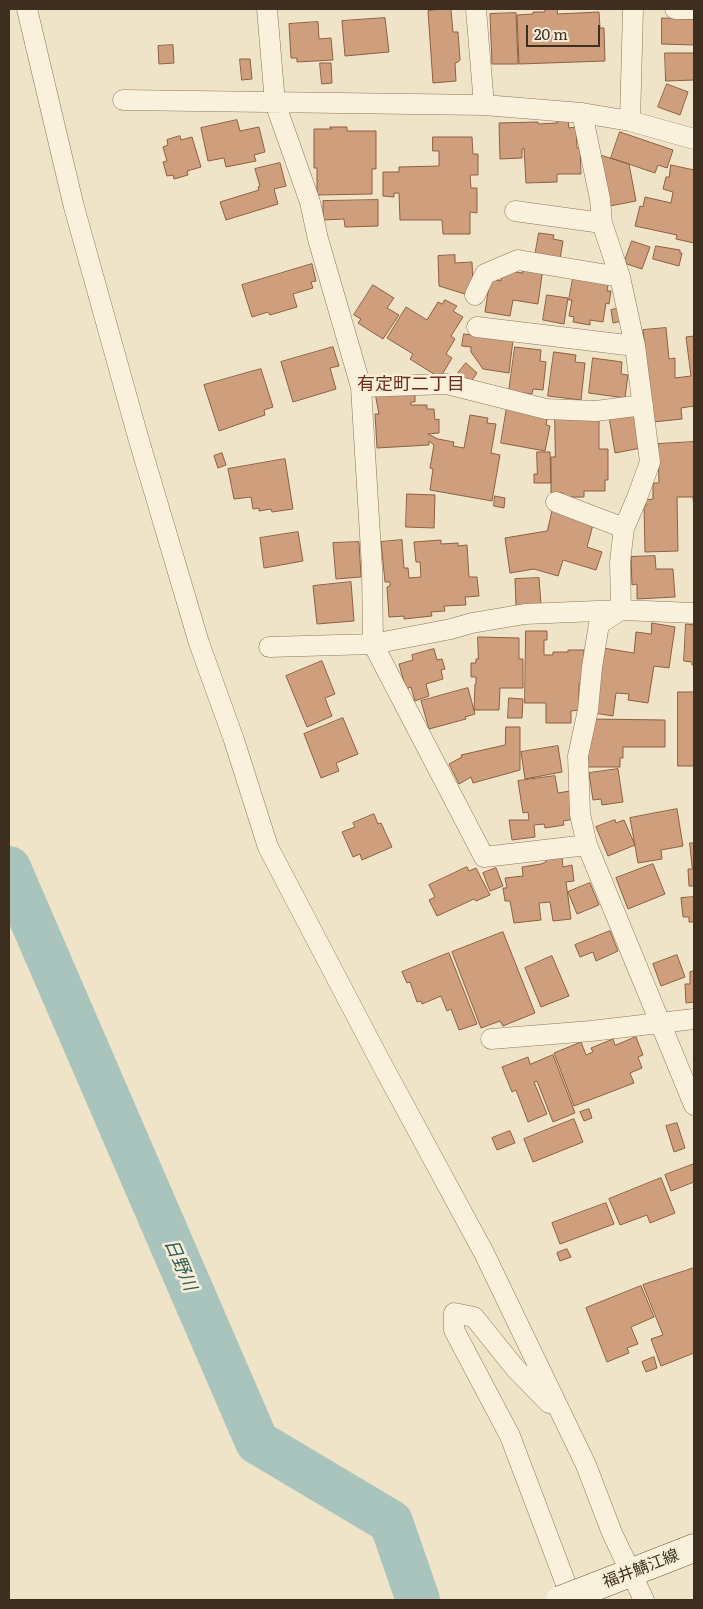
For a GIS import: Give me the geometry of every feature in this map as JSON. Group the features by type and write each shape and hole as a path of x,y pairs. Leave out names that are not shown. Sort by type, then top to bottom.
{"main road":[{"name":"福井鯖江線","path":"560,1600 583,1594 694,1548"}],"street":[{"path":"27,9 74,207 138,437 199,643 234,740 268,847 379,1059 484,1252 586,1465 612,1533 644,1600"},
{"path":"267,9 275,103 310,202 318,239 361,387 372,568 373,644 484,857 587,845"},
{"path":"476,9 484,105"},
{"path":"630,121 633,9"},
{"path":"675,9 694,9"},
{"path":"123,100 484,105 582,113 630,121 694,139"},
{"path":"582,113 600,199 602,223 620,277 635,346 650,462 624,528 620,562 621,610"},
{"path":"515,211 602,223"},
{"path":"475,295 485,274 518,260 620,277"},
{"path":"478,327 635,346"},
{"path":"361,387 447,384 546,409 596,411 643,405"},
{"path":"556,502 624,528"},
{"path":"621,610 599,624 588,710 578,756 580,814 587,845 694,1105"},
{"path":"269,647 373,644 525,614 621,610 694,613"},
{"path":"491,1039 591,1031 694,1019"},
{"path":"561,1415 516,1368 474,1316 454,1312 454,1330 510,1436 583,1594"}],"building":[{"path":"451,9 453,32 458,32 460,60 455,63 456,81 433,83 428,11"},
{"path":"546,9 558,9 557,14 599,12 600,28 604,28 605,61 519,64 517,15 544,12"},
{"path":"516,13 518,64 492,64 490,14"},
{"path":"385,18 389,52 345,56 342,21"},
{"path":"662,18 694,19 694,45 662,44"},
{"path":"318,22 319,39 331,38 333,60 297,62 297,58 291,58 289,24"},
{"path":"173,45 174,63 159,64 158,46"},
{"path":"665,53 694,53 694,80 666,81"},
{"path":"240,59 250,59 252,79 242,80"},
{"path":"320,63 331,63 332,83 322,84"},
{"path":"667,84 688,92 680,115 658,107"},
{"path":"237,120 240,131 259,127 265,152 254,155 256,161 226,167 224,158 208,161 201,128"},
{"path":"557,120 568,120 569,128 576,127 577,148 580,148 581,174 557,174 557,182 526,183 524,148 522,149 522,158 500,159 499,123 538,122 538,124 557,123"},
{"path":"330,127 347,127 347,131 376,131 376,169 372,169 372,194 317,195 317,168 314,168 314,129 331,129"},
{"path":"620,132 673,150 667,168 658,165 655,173 611,158"},
{"path":"180,136 181,140 192,137 201,167 187,171 188,175 174,179 173,175 167,176 163,162 167,161 163,147 168,145 167,140"},
{"path":"433,137 472,137 473,154 478,154 478,175 470,175 471,188 477,188 477,213 470,212 470,234 443,234 442,220 400,220 399,193 394,193 394,197 383,196 383,172 399,172 399,167 439,166 439,151 433,151"},
{"path":"600,155 629,164 636,201 610,206"},
{"path":"280,163 286,186 274,189 278,204 226,220 220,202 259,190 258,187 260,186 255,169"},
{"path":"671,165 694,170 694,243 676,239 677,235 635,226 640,206 643,207 645,197 671,203 673,192 663,189 666,177 669,177"},
{"path":"378,200 378,226 345,227 344,219 323,220 323,201"},
{"path":"539,233 554,235 553,239 563,241 560,259 535,256"},
{"path":"632,241 650,247 642,269 624,263"},
{"path":"656,246 680,250 680,253 682,253 679,266 653,259"},
{"path":"455,255 455,263 472,262 473,285 468,295 439,286 438,256"},
{"path":"312,264 316,281 311,282 313,288 293,294 297,307 270,315 268,312 252,317 242,285"},
{"path":"523,265 543,268 538,304 513,300 510,316 485,312 490,279 501,281 503,270 522,273"},
{"path":"574,273 609,278 607,291 611,291 609,304 606,303 603,322 590,320 590,325 573,322 574,317 569,316 572,300 569,300"},
{"path":"373,285 394,298 387,308 399,315 383,339 358,323 361,319 354,315"},
{"path":"547,295 568,298 564,324 543,320"},
{"path":"445,300 457,306 453,311 463,317 451,336 455,339 446,354 452,358 440,378 410,359 413,354 387,338 406,307 427,320 438,302 442,304"},
{"path":"621,308 623,321 613,323 611,310"},
{"path":"666,328 669,359 675,358 675,378 691,376 686,337 694,336 694,406 681,408 682,419 653,422 643,330"},
{"path":"464,334 513,340 509,373 483,369 471,352 471,347 462,346"},
{"path":"333,347 339,366 330,368 336,389 293,402 281,362"},
{"path":"515,347 541,350 540,361 546,362 543,390 533,389 532,394 509,391"},
{"path":"554,352 576,355 575,362 585,363 581,400 548,396"},
{"path":"593,358 622,362 621,374 628,375 625,398 589,393"},
{"path":"466,363 477,373 470,383 458,373"},
{"path":"261,369 273,407 264,410 265,415 219,431 204,385"},
{"path":"415,391 415,402 411,402 411,405 427,405 427,409 434,409 435,420 439,419 439,433 428,434 438,439 454,442 453,446 464,448 470,415 488,418 487,423 496,424 491,453 500,455 492,501 430,490 433,469 430,468 434,445 429,441 429,445 377,448 375,414 379,414 375,393"},
{"path":"507,407 548,413 546,425 550,426 545,451 501,443"},
{"path":"635,412 641,448 615,453 609,417"},
{"path":"555,416 599,416 599,449 608,449 608,480 605,480 605,491 584,491 584,497 563,497 563,493 551,493 551,457 555,457"},
{"path":"694,442 694,509 693,497 677,497 678,551 645,552 644,506 646,506 645,500 653,499 653,483 659,483 658,444"},
{"path":"537,452 550,452 551,483 534,483 534,474 537,474"},
{"path":"222,453 226,465 218,468 214,456"},
{"path":"285,459 293,509 272,512 271,509 259,511 259,508 253,509 251,497 234,499 228,469"},
{"path":"407,494 435,495 434,528 406,527"},
{"path":"495,496 505,498 504,508 494,506"},
{"path":"553,508 594,521 587,547 602,552 596,570 563,560 558,576 534,569 510,573 505,538 547,531"},
{"path":"298,532 303,561 264,568 260,538"},
{"path":"402,540 404,568 408,568 409,578 421,577 420,562 416,562 414,542 441,540 441,544 458,543 458,546 467,545 469,577 477,577 479,596 465,597 466,605 444,606 445,611 431,612 432,616 404,619 404,616 389,617 387,587 390,586 390,582 385,582 381,542"},
{"path":"359,542 361,577 336,579 333,543"},
{"path":"655,556 656,569 673,569 675,597 637,599 637,584 632,585 631,557"},
{"path":"539,578 541,604 516,606 515,579"},
{"path":"351,582 354,621 317,624 313,586"},
{"path":"652,623 675,627 669,668 654,666 648,703 628,700 629,694 616,693 613,716 594,713 603,648 634,653 636,632 651,634"},
{"path":"686,624 694,625 694,665 692,665 692,662 684,661"},
{"path":"526,631 547,631 547,640 544,640 544,655 553,655 553,652 568,652 568,650 584,650 583,683 579,683 579,710 571,711 571,723 546,723 546,703 525,703"},
{"path":"478,637 519,638 519,659 523,659 523,688 500,688 499,710 474,710 476,677 471,677 471,663 476,663 476,659 478,659"},
{"path":"434,649 437,660 442,659 445,669 441,670 443,679 426,684 429,696 415,701 411,687 406,689 399,664 413,660 412,655"},
{"path":"322,661 335,694 325,698 332,716 307,727 286,676"},
{"path":"468,688 475,714 465,717 466,719 429,729 421,701"},
{"path":"678,692 694,692 694,766 678,766"},
{"path":"509,698 523,699 522,718 508,718"},
{"path":"343,718 358,754 336,763 339,771 321,778 304,734"},
{"path":"591,719 665,720 665,747 623,747 623,758 620,758 620,767 587,767 587,742"},
{"path":"506,727 520,727 520,770 473,783 471,777 459,784 449,764 462,757 461,755 505,745"},
{"path":"558,746 562,772 525,779 521,752"},
{"path":"618,769 623,802 602,805 601,799 593,800 589,773"},
{"path":"555,776 558,793 570,791 575,819 563,821 564,825 545,828 544,824 534,825 535,837 512,840 509,820 529,820 528,812 523,813 518,781"},
{"path":"677,809 683,846 661,850 662,859 638,863 630,818"},
{"path":"374,814 378,824 381,823 392,847 362,860 360,854 353,857 342,832 355,827 353,823"},
{"path":"615,820 616,823 624,820 635,845 608,856 596,827"},
{"path":"690,843 694,843 694,886 689,886 688,869 692,869"},
{"path":"562,857 563,867 572,865 574,881 566,882 571,919 553,921 550,902 539,903 541,920 514,923 510,901 505,901 503,888 507,888 505,878 523,876 522,867 541,864 546,862 546,859"},
{"path":"653,864 665,894 628,909 616,878"},
{"path":"467,867 469,871 476,868 490,895 476,901 474,899 437,916 429,900 435,897 429,885"},
{"path":"496,868 503,886 490,891 483,873"},
{"path":"590,883 599,905 577,914 568,892"},
{"path":"694,897 694,922 689,922 689,917 683,917 681,898"},
{"path":"610,931 618,951 596,961 593,952 580,957 575,945"},
{"path":"503,932 535,1013 503,1026 500,1021 481,1028 452,952"},
{"path":"449,953 477,1024 459,1030 451,1009 447,1011 441,996 422,1004 421,1001 417,1002 410,982 407,983 402,972"},
{"path":"677,955 685,977 661,986 653,964"},
{"path":"552,956 569,996 541,1007 525,968"},
{"path":"694,971 694,1002 686,1003 685,984 690,984 690,972"},
{"path":"636,1037 643,1055 638,1057 642,1068 630,1073 634,1083 574,1106 554,1053 581,1042 586,1055 593,1052 591,1048 613,1039 615,1045"},
{"path":"553,1055 575,1113 553,1122 537,1081 534,1082 547,1114 528,1122 516,1090 512,1092 502,1067 528,1057 530,1064"},
{"path":"589,1109 592,1118 584,1121 580,1112"},
{"path":"574,1119 583,1142 533,1162 524,1139"},
{"path":"677,1123 685,1148 674,1152 666,1126"},
{"path":"510,1131 515,1143 497,1150 492,1138"},
{"path":"694,1164 694,1182 671,1191 665,1175"},
{"path":"661,1178 675,1213 650,1223 647,1215 620,1225 609,1199"},
{"path":"606,1203 614,1224 560,1244 552,1223"},
{"path":"567,1249 571,1257 560,1261 557,1253"},
{"path":"694,1268 694,1353 661,1366 651,1339 663,1335 643,1285"},
{"path":"641,1286 654,1317 631,1327 638,1344 627,1348 629,1353 607,1362 586,1308"},
{"path":"654,1357 657,1368 646,1372 642,1362"}],"waterway":[{"name":"日野川","path":"9,868 257,1442 391,1522 418,1600"}],"district":[{"name":"有定町二丁目","path":"411,385"}]}
